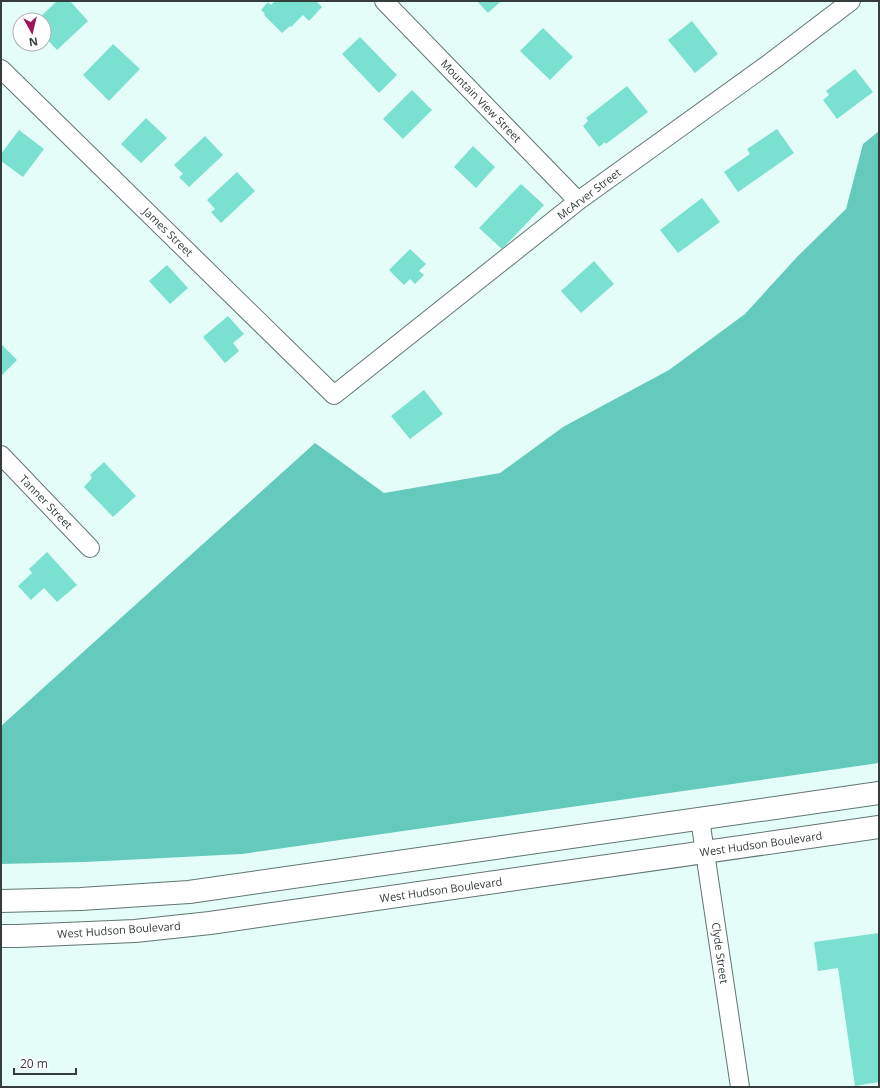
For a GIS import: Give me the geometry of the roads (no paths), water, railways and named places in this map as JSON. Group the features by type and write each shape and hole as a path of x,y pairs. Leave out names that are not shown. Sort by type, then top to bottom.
{"main road":[{"path":"1,901 81,899 189,892 879,793"},
{"name":"West Hudson Boulevard","path":"1,936 135,931 210,923 879,827"}],"street":[{"name":"Mountain View Street","path":"384,1 578,201"},
{"name":"McArver Street","path":"334,395 578,201 771,62 851,1"},
{"name":"James Street","path":"1,69 334,395"},
{"name":"Tanner Street","path":"1,455 90,548"},
{"name":"Clyde Street","path":"700,819 740,1087"}]}
